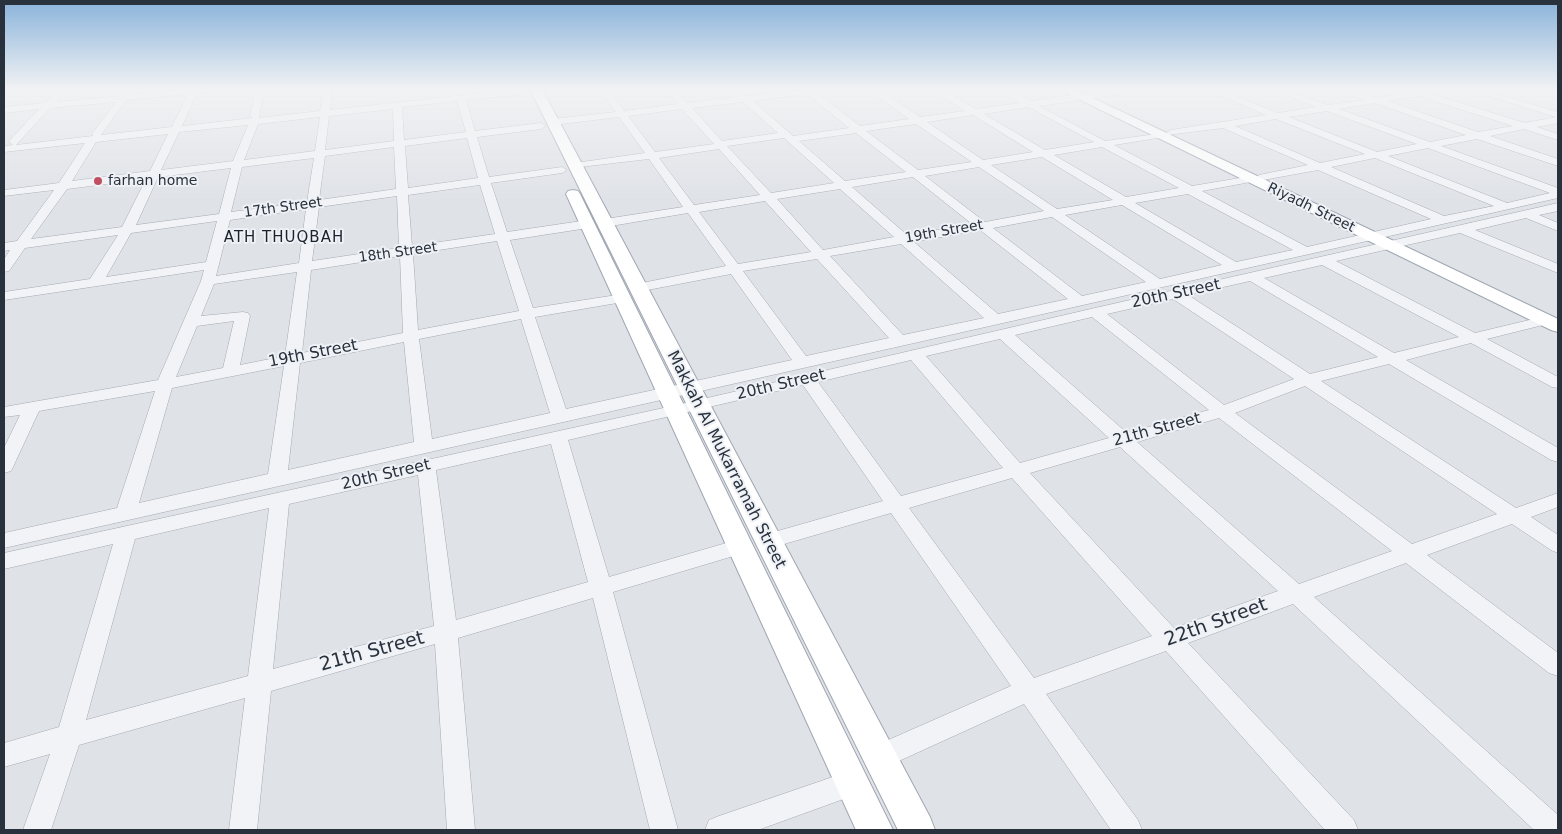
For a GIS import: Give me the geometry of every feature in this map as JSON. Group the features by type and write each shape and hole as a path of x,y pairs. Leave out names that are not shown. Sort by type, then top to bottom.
{"main road":[{"name":"Makkah Al Mukarramah Street","path":"549,128 754,544 853,783 876,830"},
{"name":"Riyadh Street","path":"1153,128 1554,320"},
{"name":"Makkah Al Mukarramah Street","path":"754,544 879,757 917,830"}],"street":[{"path":"7,147 26,128"},
{"path":"4,268 63,186 101,128"},
{"path":"7,147 169,128"},
{"path":"96,281 127,230 152,175 177,128"},
{"path":"37,830 69,736 165,384 208,281 237,164 251,128"},
{"path":"243,830 293,358 324,128"},
{"path":"399,128 412,336 446,632 461,830"},
{"path":"471,128 484,180 559,426 664,830"},
{"path":"4,193 518,128"},
{"path":"632,128 734,269 895,503 1128,830"},
{"path":"704,128 907,347 1015,469 1344,830"},
{"path":"779,128 904,239 1554,830"},
{"name":"17th Street","path":"4,247 720,145 864,128"},
{"path":"927,128 1156,283"},
{"path":"999,128 1233,266"},
{"path":"1072,128 1305,251"},
{"path":"1165,134 1201,128"},
{"path":"1234,128 1442,220"},
{"path":"1303,128 1505,206"},
{"path":"1380,128 1558,194"},
{"path":"1453,128 1558,163"},
{"name":"19th Street","path":"4,412 165,384 526,314 734,269 1257,178 1516,128"},
{"path":"1531,128 1558,137"},
{"path":"856,129 1078,300"},
{"name":"18th Street","path":"208,281 768,198 1165,134"},
{"name":"20th Street","path":"4,540 126,523 683,399 999,326 1095,312 1253,277 1325,260 1442,220 1558,194"},
{"name":"20th Street","path":"999,326 1078,300 1233,266 1305,251 1462,229 1558,207"},
{"path":"1527,214 1558,227"},
{"path":"1462,229 1558,269"},
{"path":"1325,260 1558,384"},
{"path":"4,296 211,265"},
{"path":"1253,277 1558,456"},
{"path":"1176,294 1558,545"},
{"path":"1095,312 1222,412 1558,666"},
{"path":"190,322 243,316 230,370"},
{"name":"21th Street","path":"4,756 69,736 446,632 895,503 1222,412 1306,380 1472,338 1554,320"},
{"path":"4,467 32,407"},
{"name":"22th Street","path":"879,757 1029,690 1558,500"},
{"name":"20th Street","path":"4,561 126,523"},
{"path":"719,830 853,783"}],"place":[{"name":"farhan home","path":"98,181"}],"district":[{"name":"ATH THUQBAH","path":"284,238"}]}
